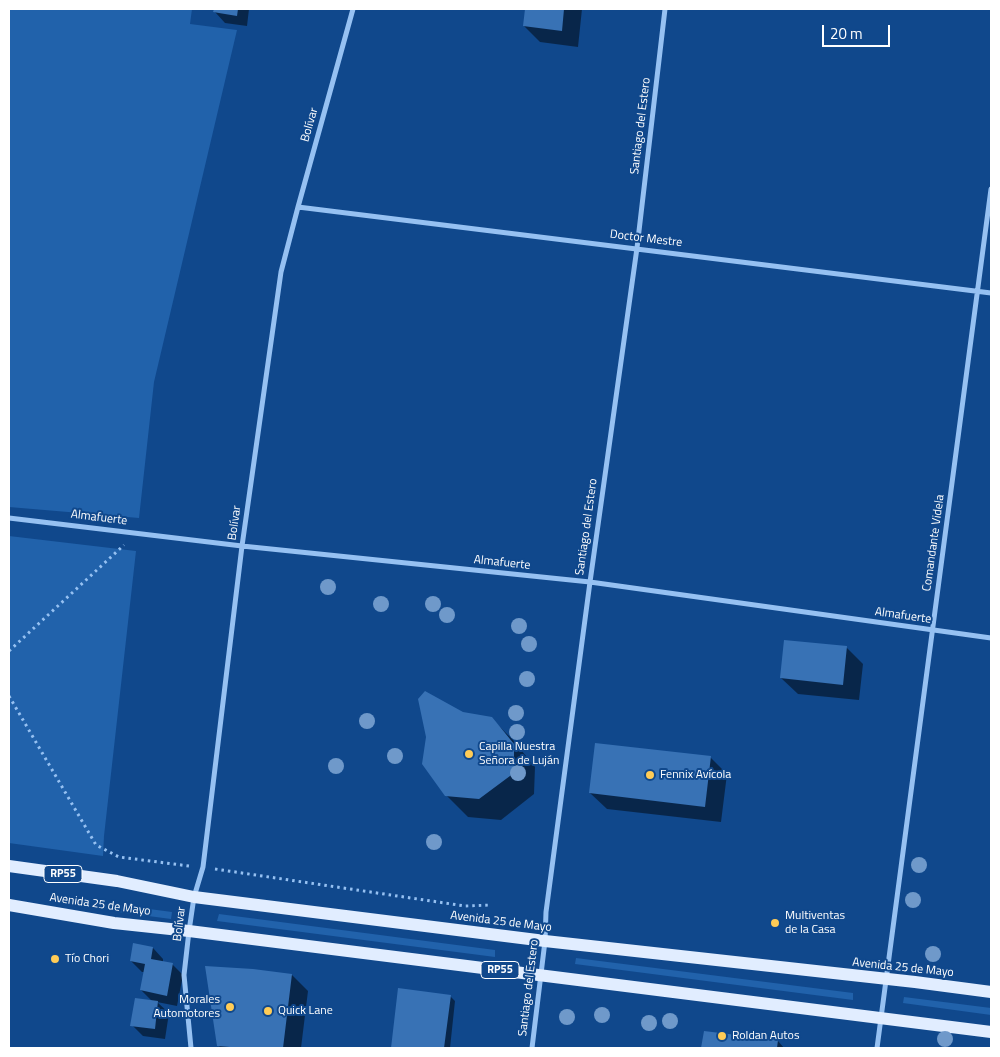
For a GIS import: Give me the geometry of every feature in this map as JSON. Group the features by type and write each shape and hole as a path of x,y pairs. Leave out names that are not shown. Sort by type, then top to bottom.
{"main road":[{"name":"Avenida 25 de Mayo","path":"9,866 117,881 194,898 545,941 991,992"},
{"name":"Avenida 25 de Mayo","path":"9,905 114,923 991,1032"}],"street":[{"name":"Bolívar","path":"191,1048 184,974 194,898 203,867 242,546 281,272 353,9"},
{"name":"Santiago del Estero","path":"532,1048 545,941 546,912 637,248 665,9"},
{"name":"Comandante Videla","path":"877,1048 991,189"},
{"name":"Doctor Mestre","path":"298,207 991,293"},
{"name":"Almafuerte","path":"9,518 242,546 590,582 991,638"}],"path":[{"path":"9,651 137,533"}],"shaded area":[{"path":"9,9 192,9 190,24 237,30 154,382 139,518 9,507"},
{"path":"9,536 136,551 103,856 9,843"},
{"path":"119,905 172,912 171,919 118,912"},
{"path":"219,914 495,950 495,957 217,921"},
{"path":"576,958 853,993 853,1000 575,964"},
{"path":"904,997 991,1008 991,1015 903,1003"}],"building":[{"path":"214,9 238,9 237,16 213,12"},
{"path":"525,9 564,9 562,31 523,26"},
{"path":"784,640 847,646 843,685 780,678"},
{"name":"Capilla Nuestra Señora de Luján","path":"425,691 463,712 492,717 514,744 514,773 479,799 445,796 422,764 426,737 418,699"},
{"name":"Fennix Avícola","path":"595,743 711,756 705,807 589,793"},
{"path":"133,943 153,947 151,959 173,963 167,996 140,990 145,964 130,961"},
{"path":"205,966 292,974 283,1048 217,1046"},
{"path":"398,988 451,995 444,1048 391,1048"},
{"path":"135,998 158,1001 155,1029 130,1026"},
{"name":"Roldan Autos","path":"704,1031 778,1040 777,1048 701,1048"}],"place":[{"name":"Capilla Nuestra Señora de Luján","path":"469,754"},
{"name":"Fennix Avícola","path":"650,775"},
{"name":"Multiventas de la Casa","path":"775,923"},
{"name":"Tío Chori","path":"55,959"},
{"name":"Morales Automotores","path":"230,1007"},
{"name":"Quick Lane","path":"268,1011"},
{"name":"Roldan Autos","path":"722,1036"}]}
